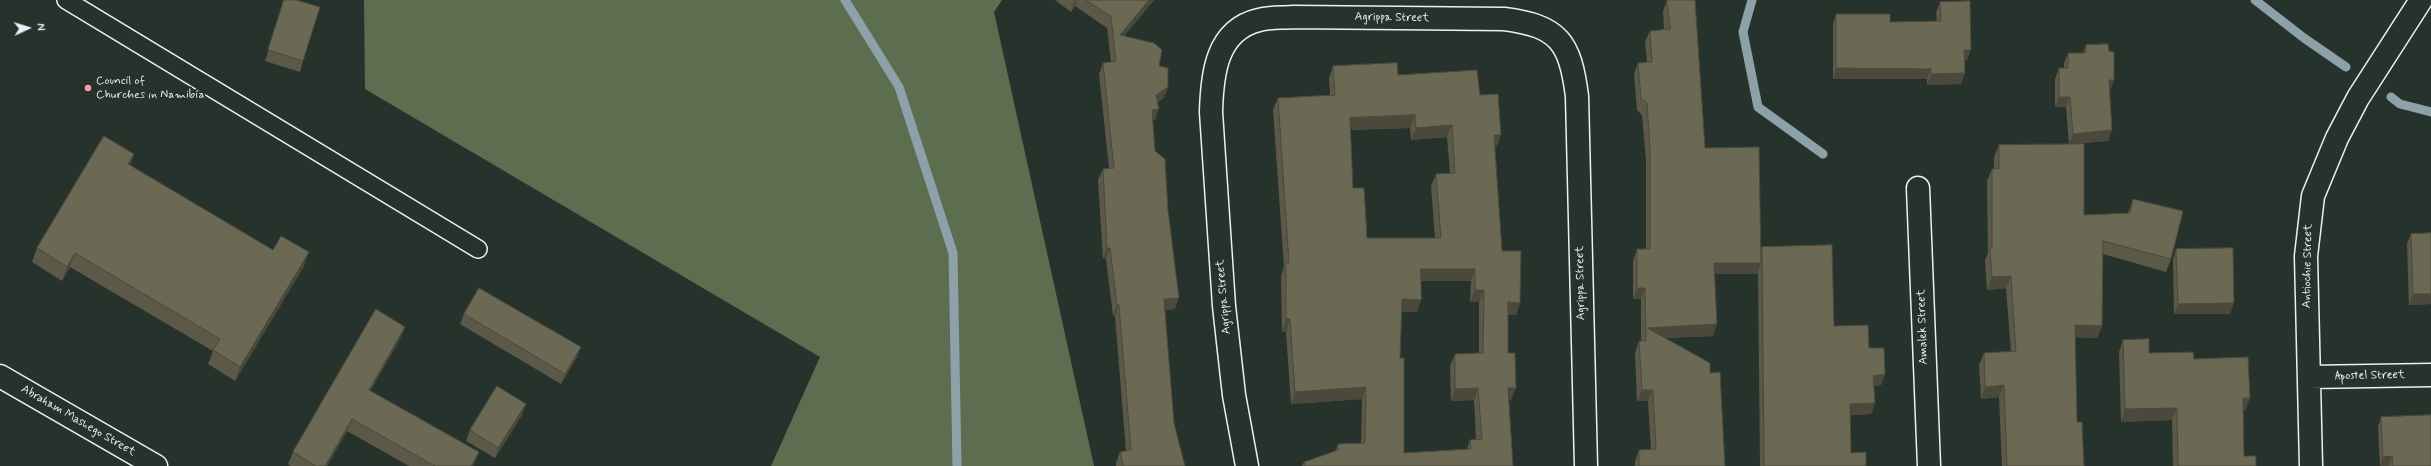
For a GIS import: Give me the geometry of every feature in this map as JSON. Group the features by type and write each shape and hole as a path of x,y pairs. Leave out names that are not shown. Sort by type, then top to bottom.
{"street":[{"name":"Antiochie Street","path":"2311,466 2306,256 2312,196 2337,138 2358,98 2421,0"},
{"name":"Agrippa Street","path":"1247,466 1234,395 1224,306 1211,112 1212,83 1220,49 1240,29 1259,20 1293,17 1504,20 1524,22 1553,33 1566,50 1573,67 1577,96 1586,466"},
{"name":"Amalek Street","path":"1918,188 1929,466"},
{"name":"Apostel Street","path":"2309,377 2431,375"},
{"name":"Abraham Mashego Street","path":"0,376 156,466"}],"lane":[{"path":"66,0 478,249"}],"green space":[{"path":"364,0 1002,0 994,12 1094,466 771,466 820,357 365,89"}],"building":[{"path":"284,0 296,0 320,7 303,61 268,50"},
{"path":"1086,0 1149,0 1120,35 1154,43 1162,50 1159,66 1168,68 1168,87 1156,95 1159,109 1152,110 1155,151 1165,159 1168,210 1179,298 1164,299 1174,423 1185,466 1123,466 1120,452 1131,450 1119,305 1117,305 1110,248 1107,248 1103,169 1114,168 1103,63 1116,61 1111,17"},
{"path":"1667,0 1695,0 1705,148 1759,147 1761,263 1714,263 1717,324 1647,328 1710,363 1710,373 1720,372 1725,466 1639,466 1639,450 1656,449 1653,390 1642,390 1639,341 1646,341 1645,288 1637,288 1637,249 1650,249 1650,149 1647,103 1641,99 1638,63 1652,62 1650,31 1670,29"},
{"path":"1970,1 1971,50 1964,50 1965,73 1931,74 1931,69 1836,68 1836,14 1890,14 1890,22 1941,21 1940,2"},
{"path":"2108,44 2109,51 2114,52 2114,80 2109,80 2112,130 2073,134 2070,97 2059,97 2059,68 2068,68 2068,53 2086,53 2086,45"},
{"path":"1397,63 1398,75 1477,70 1480,95 1498,94 1501,135 1494,135 1502,251 1521,251 1520,303 1508,302 1508,353 1515,353 1516,388 1508,388 1513,466 1305,466 1304,462 1338,450 1338,444 1365,443 1366,387 1295,392 1290,319 1286,319 1286,263 1289,263 1278,98 1335,95 1333,66","holes":["1415,115 1416,128 1452,125 1455,173 1436,174 1441,238 1367,238 1364,188 1353,188 1350,118","1421,269 1475,269 1475,290 1484,290 1483,353 1455,354 1455,389 1478,388 1482,439 1470,440 1471,449 1404,453 1404,358 1400,358 1402,299 1421,300"]},
{"path":"104,136 134,154 128,164 273,250 281,236 309,252 240,367 213,350 220,339 75,253 67,267 37,248"},
{"path":"2084,144 2084,215 2130,213 2133,199 2183,211 2171,259 2103,241 2102,326 2075,325 2077,422 2082,422 2084,466 2007,466 2004,385 1985,387 1984,353 2016,351 2011,276 1992,277 1990,248 1992,248 1992,169 1999,169 1999,145"},
{"path":"2431,233 2431,294 2413,294 2411,234"},
{"path":"1832,245 1834,326 1868,325 1869,348 1884,348 1885,374 1873,376 1875,403 1850,404 1851,453 1866,452 1866,466 1764,466 1762,247"},
{"path":"2233,248 2234,303 2178,304 2176,249"},
{"path":"479,288 581,347 565,374 464,314"},
{"path":"376,309 405,327 369,390 479,452 471,466 435,466 352,419 325,466 316,466 293,452"},
{"path":"2149,339 2149,353 2193,352 2194,359 2248,357 2250,398 2243,398 2244,456 2256,456 2256,466 2178,466 2177,408 2125,409 2123,340"},
{"path":"497,386 526,404 498,448 470,430"},
{"path":"2431,415 2431,466 2393,466 2392,456 2383,457 2381,417"}],"waterway":[{"path":"845,0 899,87 953,253 957,466"},
{"path":"1752,0 1743,32 1758,107 1823,154"},
{"path":"2255,0 2304,38 2346,67"},
{"path":"2391,97 2400,104 2431,112"}],"place":[{"name":"Council of Churches in Namibia","path":"88,88"}]}
